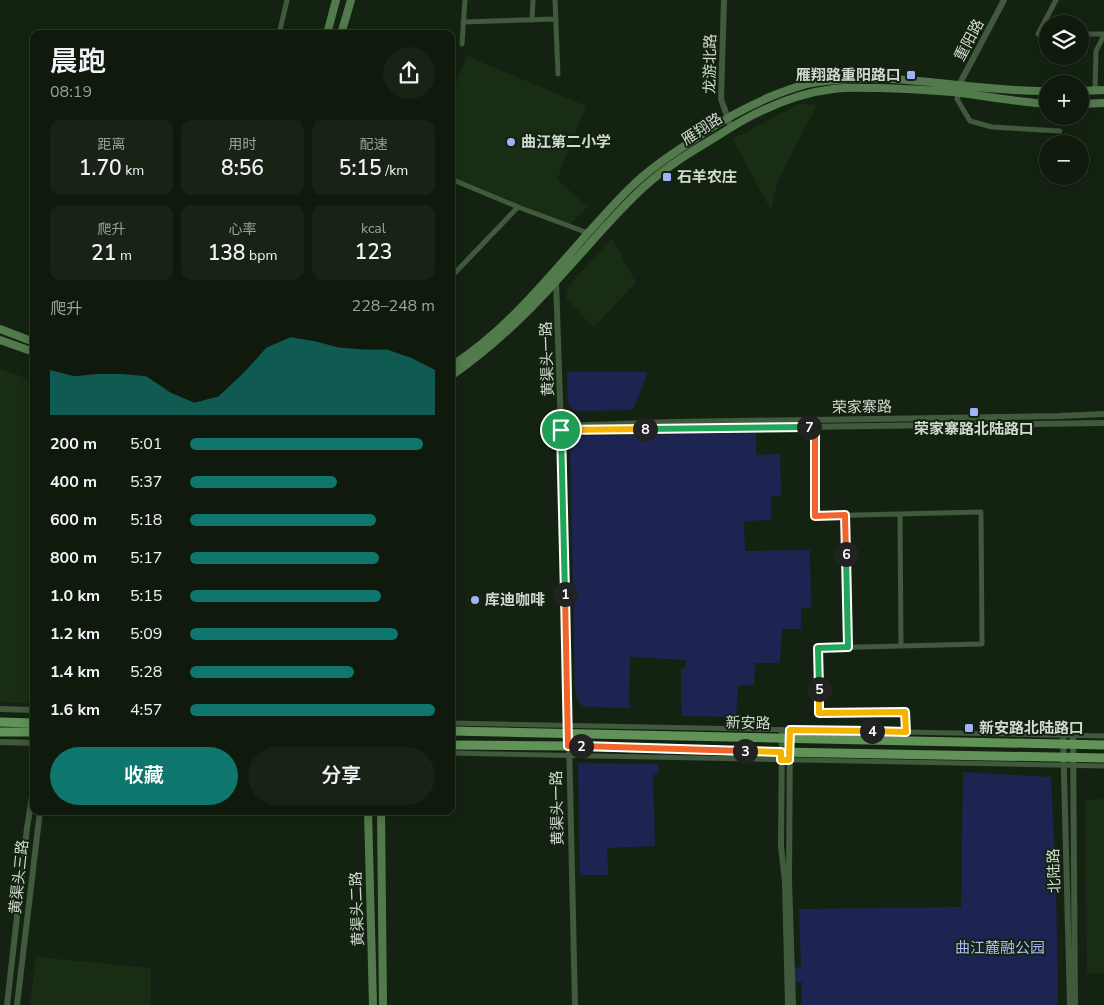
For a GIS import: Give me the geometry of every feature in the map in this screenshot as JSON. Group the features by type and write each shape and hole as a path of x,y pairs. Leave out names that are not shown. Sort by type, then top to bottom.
{"main road":[{"path":"328,30 336,0"},
{"path":"343,30 351,0"},
{"name":"雁翔路","path":"455,363 503,325 645,174 727,117 754,103 787,90 818,82 852,78 916,80 1016,102 1039,103"},
{"name":"雁翔路","path":"455,373 502,336 646,185 684,157 750,116 784,101 806,94 834,89 1039,91"},
{"path":"1089,90 1104,90"},
{"path":"1089,104 1104,103"},
{"path":"0,329 30,340"},
{"path":"0,340 30,351"},
{"path":"0,722 30,723"},
{"name":"新安路","path":"455,732 544,734 568,729 1073,740 1104,745"},
{"path":"0,732 30,732"},
{"name":"新安路","path":"455,745 568,751 1063,762 1104,758"},
{"name":"黄渠头二路","path":"368,815 373,1005"},
{"name":"黄渠头二路","path":"381,815 383,1005"}],"street":[{"path":"280,30 287,0"},
{"path":"462,44 465,0"},
{"path":"532,20 534,0"},
{"path":"556,0 558,74"},
{"name":"龙游北路","path":"724,0 721,99 731,127"},
{"name":"重阳路","path":"959,89 1004,0"},
{"path":"1048,15 1056,0"},
{"path":"463,22 556,19"},
{"path":"1089,34 1104,35 1096,51 1095,90"},
{"path":"959,89 957,99 970,122 992,127 1060,131"},
{"path":"455,181 588,233"},
{"path":"455,273 518,207"},
{"name":"黄渠头一路","path":"556,281 574,1005"},
{"name":"荣家寨路","path":"561,428 684,422 1104,414"},
{"name":"荣家寨路","path":"561,428 1104,423"},
{"path":"815,427 815,516 981,512 982,644 818,648 819,713 905,712 906,732"},
{"path":"900,514 901,646"},
{"path":"845,515 848,647"},
{"path":"0,710 30,710"},
{"path":"455,723 568,729"},
{"path":"788,1005 785,882 781,846 786,734 906,732 1063,740"},
{"path":"1073,740 1104,736"},
{"name":"北陆路","path":"1063,740 1070,1005"},
{"name":"北陆路","path":"1073,740 1075,1005"},
{"path":"0,742 30,743"},
{"path":"455,753 568,751"},
{"path":"785,756 793,1005"},
{"path":"1073,762 1104,766"},
{"name":"黄渠头三路","path":"7,1005 30,809"},
{"name":"黄渠头三路","path":"17,1005 40,815"}],"shaded area":[{"name":"曲江第二小学","path":"467,56 586,106 557,179 588,207 569,225 455,179 455,86"},
{"path":"799,104 817,105 778,180 771,210 733,139"},
{"path":"612,238 636,283 593,327 566,298 568,287"},
{"path":"0,369 30,380 30,703 0,702"},
{"path":"1104,799 1104,973 1087,973 1085,800"},
{"path":"36,957 151,968 151,1005 30,1005"}],"green space":[{"path":"567,372 648,372 633,410 575,411 568,404"},
{"path":"756,433 756,455 780,454 781,496 771,496 771,520 744,521 745,551 810,550 811,607 801,608 801,629 782,629 780,663 755,663 754,685 738,686 736,717 683,716 681,669 685,669 686,660 630,657 629,708 583,706 578,699 575,688 570,444 579,436"},
{"path":"578,763 658,764 658,774 653,775 655,846 607,848 608,875 580,875"},
{"name":"曲江麓融公园","path":"963,772 1051,777 1056,882 1058,1005 802,1005 802,982 793,983 792,968 801,967 799,909 961,907"}],"place":[{"name":"雁翔路重阳路口","path":"911,75"},
{"name":"曲江第二小学","path":"511,142"},
{"name":"石羊农庄","path":"667,177"},
{"name":"荣家寨路北陆路口","path":"974,412"},
{"name":"库迪咖啡","path":"475,600"},
{"name":"新安路北陆路口","path":"969,728"}],"route":[{"path":"815,427 815,516 845,515 848,647 818,648 819,713 905,712 906,732 790,730 789,760 781,760 781,752 568,746 561,430 815,427"}]}
